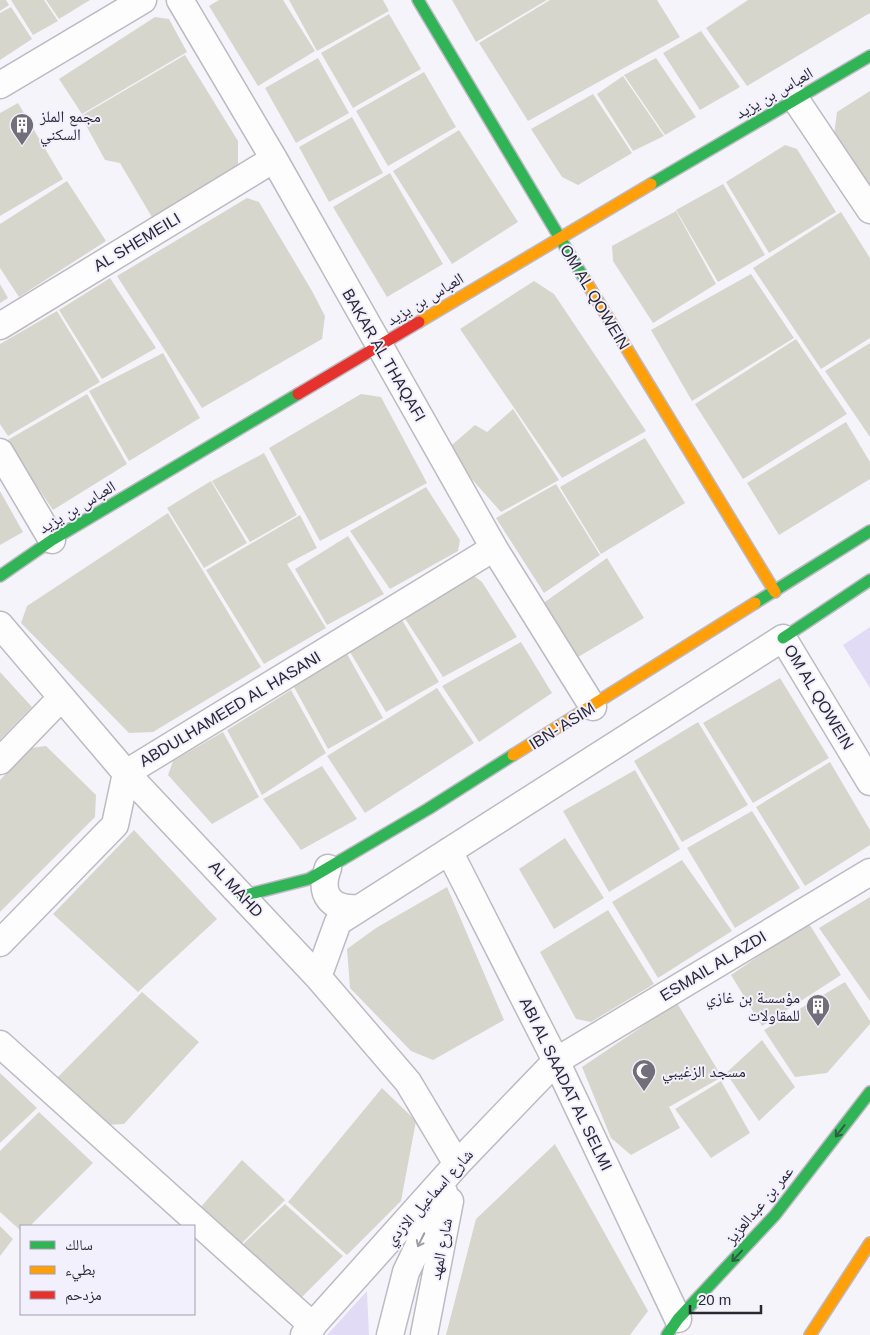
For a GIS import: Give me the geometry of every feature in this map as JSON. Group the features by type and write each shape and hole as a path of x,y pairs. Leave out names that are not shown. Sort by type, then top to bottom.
{"street":[{"path":"0,85 143,0"},
{"name":"BAKAR AL THAQAFI","path":"180,0 274,159 494,548 592,707"},
{"name":"OM AL QOWEIN","path":"418,0 774,592"},
{"name":"العباس بن يزيد","path":"0,576 52,540 559,237 870,56"},
{"path":"796,100 870,210"},
{"name":"AL SHEMEILI","path":"0,326 274,159"},
{"path":"0,452 52,540"},
{"name":"IBN-'ASIM","path":"242,896 308,878 328,868 428,809 870,531"},
{"name":"ABDULHAMEED AL HASANI","path":"0,943 115,825 126,773 494,548"},
{"path":"318,977 338,922 783,638 870,580"},
{"name":"AL MAHD","path":"0,625 126,773 318,977 408,1082 457,1164"},
{"name":"OM AL QOWEIN","path":"783,638 870,782"},
{"path":"0,761 61,698"},
{"name":"ABI AL SAADAT AL SELMI","path":"449,850 556,1060 673,1327"},
{"path":"328,868 323,881 332,904 345,909 359,908"},
{"name":"ESMAIL AL AZDI","path":"556,1060 870,872"},
{"path":"0,1044 309,1330"},
{"name":"شارع اسماعيل الازدي","path":"309,1330 457,1164 556,1060"},
{"name":"عمر بن عبدالعزيز","path":"673,1327 775,1215 870,1092"},
{"path":"390,1335 406,1272 457,1164"},
{"name":"شارع المهد","path":"424,1335 457,1164"},
{"path":"810,1335 870,1243"}],"shaded area":[{"path":"870,627 870,688 843,645"},
{"path":"367,1291 369,1335 327,1335"}],"building":[{"path":"0,0 6,0 9,5 0,11"},
{"path":"11,0 44,0 58,21 33,35"},
{"path":"46,0 90,0 59,19"},
{"path":"219,0 283,0 315,51 258,86 209,6"},
{"path":"289,0 383,0 389,11 317,51"},
{"path":"452,0 547,0 476,42"},
{"path":"550,0 657,0 680,37 528,121 479,43"},
{"path":"748,0 870,0 870,13 747,86 706,28"},
{"path":"11,7 32,39 0,60 0,13"},
{"path":"389,14 421,69 353,108 321,53"},
{"path":"155,17 169,19 187,52 82,114 59,79"},
{"path":"701,31 740,87 700,110 663,53"},
{"path":"185,55 238,141 238,170 153,219 120,163 105,160 81,116"},
{"path":"318,58 349,113 296,143 265,88"},
{"path":"656,58 696,117 665,135 624,75"},
{"path":"424,72 456,127 388,166 356,111"},
{"path":"623,76 664,136 633,151 597,94"},
{"path":"870,91 870,187 834,135 837,112"},
{"path":"593,94 632,153 578,185 562,177 531,129"},
{"name":"مجمع الملز السكني","path":"18,103 63,179 0,216 0,113"},
{"path":"352,117 383,173 329,202 299,147"},
{"path":"459,130 518,222 452,264 393,171"},
{"path":"785,145 797,149 836,212 769,253 726,182"},
{"path":"390,173 443,264 387,297 333,207"},
{"path":"67,181 106,241 19,297 0,268 0,224"},
{"path":"723,184 765,255 718,282 676,210"},
{"path":"247,198 259,202 312,291 325,316 322,339 202,408 117,276"},
{"path":"676,211 716,284 653,323 613,261 612,246"},
{"path":"841,212 870,258 870,338 821,369 753,268"},
{"path":"751,274 794,338 692,401 651,330"},
{"path":"110,278 156,348 102,379 59,310"},
{"path":"534,281 554,294 646,431 562,478 460,329"},
{"path":"0,284 8,298 0,303"},
{"path":"57,311 100,382 8,436 0,424 0,344"},
{"path":"796,339 847,414 743,479 695,404"},
{"path":"870,343 870,437 825,371"},
{"path":"163,353 200,418 129,461 89,391"},
{"path":"87,394 127,464 53,510 6,441"},
{"path":"361,394 381,397 427,483 320,541 269,448"},
{"path":"513,409 559,480 501,512 446,450 475,425 487,432"},
{"path":"846,422 870,462 870,479 779,535 747,483"},
{"path":"645,438 685,503 601,554 560,487"},
{"path":"264,453 297,515 250,542 212,481"},
{"path":"211,481 247,543 204,568 167,508"},
{"path":"556,484 600,555 544,593 496,518"},
{"path":"426,487 460,540 458,551 390,589 350,531"},
{"path":"0,491 23,532 0,545"},
{"path":"168,513 261,667 153,732 129,733 21,623 27,606"},
{"path":"300,515 317,548 287,564 326,628 264,664 206,570"},
{"path":"348,536 384,594 327,625 295,569"},
{"path":"607,558 644,618 578,657 542,604"},
{"path":"473,575 482,582 517,637 443,677 404,617"},
{"path":"402,620 439,682 386,712 350,652"},
{"path":"521,642 552,693 479,742 442,686"},
{"path":"347,654 383,718 328,749 294,687"},
{"path":"0,672 32,707 0,740"},
{"path":"780,678 829,758 753,803 703,723"},
{"path":"437,688 474,743 365,813 327,756"},
{"path":"291,690 326,753 262,795 227,730"},
{"path":"698,722 748,805 682,842 634,761"},
{"path":"223,732 259,797 212,824 168,775 173,761"},
{"path":"46,746 96,795 95,817 0,912 0,780 30,748"},
{"path":"830,762 870,830 870,845 805,886 756,807"},
{"path":"322,766 357,819 301,850 263,799"},
{"path":"635,770 680,849 609,892 563,811"},
{"path":"752,811 800,888 735,928 687,848"},
{"path":"134,830 217,919 138,992 53,914"},
{"path":"565,838 604,898 554,929 519,869"},
{"path":"682,860 732,931 658,978 612,902"},
{"path":"447,887 504,1020 433,1060 411,1051 350,988 347,949 376,928"},
{"path":"870,897 870,1001 819,928"},
{"path":"608,910 654,984 591,1022 576,1019 540,952"},
{"path":"808,922 841,975 762,1026 731,975"},
{"name":"مؤسسة بن غازي للمقاولات","path":"845,982 870,1021 870,1024 827,1073 795,1077 764,1030"},
{"path":"142,992 199,1042 124,1124 106,1125 56,1079"},
{"name":"مسجد الزغيبي","path":"677,1003 722,1077 669,1107 680,1128 631,1155 611,1138 582,1067"},
{"path":"762,1040 795,1087 759,1121 726,1073"},
{"path":"0,1073 37,1108 0,1143"},
{"path":"721,1081 750,1133 711,1158 675,1109"},
{"path":"382,1088 416,1121 401,1201 347,1255 288,1202"},
{"path":"39,1112 93,1163 31,1225 20,1225 20,1230 0,1212 0,1151"},
{"path":"555,1144 648,1311 630,1335 446,1335 476,1219"},
{"path":"242,1160 285,1200 240,1245 199,1209"},
{"path":"285,1204 343,1256 302,1297 240,1247"},
{"path":"0,1226 13,1239 0,1256"}],"traffic: fast":[{"path":"418,0 585,280"},
{"path":"651,184 870,56"},
{"path":"0,576 52,540 298,394"},
{"path":"755,603 870,531"},
{"path":"783,638 870,580"},
{"path":"242,896 309,879 428,809 513,755"},
{"path":"667,1335 678,1319 775,1215 870,1092"}],"traffic: slow":[{"path":"419,322 651,184"},
{"path":"585,280 775,592"},
{"path":"513,755 755,603"},
{"path":"810,1335 870,1243"}],"traffic: jam":[{"path":"298,394 419,322"}],"place":[{"name":"مجمع الملز السكني","path":"22,146"},
{"name":"مؤسسة بن غازي للمقاولات","path":"818,1027"},
{"name":"مسجد الزغيبي","path":"644,1092"}]}
